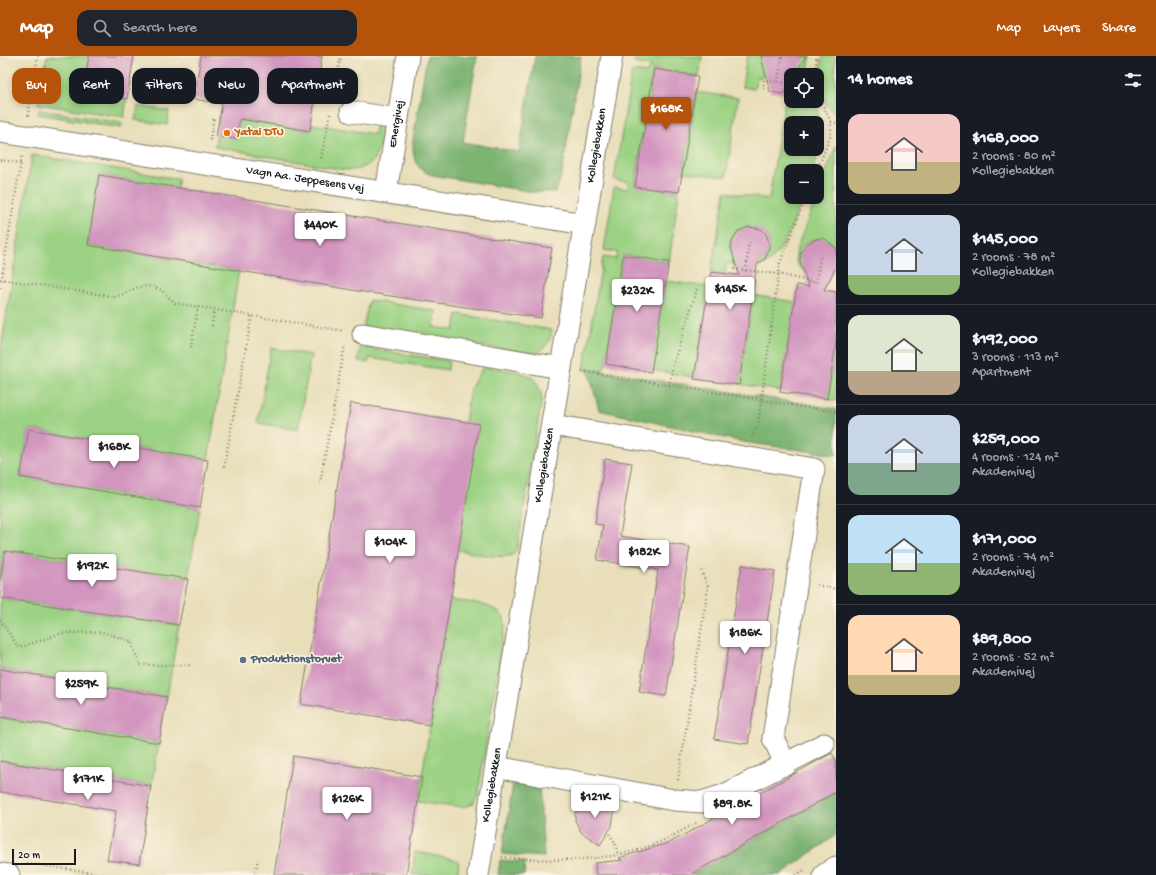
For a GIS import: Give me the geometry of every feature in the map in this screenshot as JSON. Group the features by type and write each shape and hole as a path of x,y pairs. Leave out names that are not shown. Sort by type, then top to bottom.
{"street":[{"name":"Energivej","path":"386,192 408,56"},
{"name":"Kollegiebakken","path":"480,865 612,56"},
{"path":"351,112 398,119"},
{"name":"Vagn Aa. Jeppesens Vej","path":"0,132 585,224"},
{"path":"355,332 561,368"},
{"path":"552,425 814,469 773,738 786,765"},
{"path":"496,767 674,800 702,802 724,795 786,765 824,744"},
{"path":"824,875 836,867"},
{"path":"0,874 16,869"}],"path":[{"path":"0,288 38,56"},
{"path":"778,82 782,56"},
{"path":"815,68 817,56"},
{"path":"763,89 764,80 784,83"},
{"path":"820,164 831,135 831,122 824,108"},
{"path":"210,140 214,117"},
{"path":"831,122 836,123"},
{"path":"0,160 21,163"},
{"path":"749,458 749,442 758,424 780,263 803,204"},
{"path":"746,271 749,241"},
{"path":"734,269 779,274 816,283 820,257"},
{"path":"1,279 116,297 138,287 150,286 161,290 175,303 355,332 320,483"},
{"path":"669,386 673,365 697,289"},
{"path":"191,347 198,307"},
{"path":"212,326 214,310"},
{"path":"224,467 252,315"},
{"path":"561,368 836,412"},
{"path":"674,800 708,587 700,570"},
{"path":"0,620 19,648 62,633 102,632 131,641 140,665 192,665"},
{"path":"480,865 618,855 648,847 702,820 714,798"},
{"path":"609,834 615,842 618,855"},
{"path":"255,875 258,859"},
{"path":"16,869 105,875"}],"green space":[{"path":"47,56 89,56 87,68 69,68 69,104 124,104 124,99 127,99 124,117 38,104 61,104 61,68 45,68"},
{"path":"427,56 477,56 463,142 519,152 535,56 581,56 562,173 556,192 533,192 432,175 421,170 414,158 413,141"},
{"path":"635,56 702,56 699,76 653,69 635,186 679,192 669,262 623,255 606,364 601,373 584,370 603,257 616,259 617,252 604,250 614,187 628,189 627,182 614,180 632,71 646,73 652,66 634,63"},
{"path":"747,56 763,56 773,77 757,77 754,89 742,87"},
{"path":"801,56 811,56 808,68 799,68"},
{"path":"823,56 835,56 836,116 824,98 824,68 821,68"},
{"path":"696,92 738,98 726,177 683,172"},
{"path":"138,106 169,111 167,125 135,120"},
{"path":"784,106 784,108 817,108 819,116 784,116 784,156 817,156 814,164 784,164 784,204 800,204 785,241 771,260 763,265 753,265 766,258 769,249 769,240 765,233 759,229 743,229 736,233 732,239 731,247 741,263 736,265 727,263 725,273 711,272 725,192 769,199"},
{"path":"39,110 122,123 121,128 38,114"},
{"path":"219,116 310,131 312,124 374,134 376,125 384,126 378,152 370,163 363,167 345,170 215,147"},
{"path":"836,146 836,248 826,240 819,239 807,242 800,252 800,259 806,271 797,265 797,248 814,204 824,204 824,177"},
{"path":"32,155 179,179 177,188 99,175 88,245 239,271 208,460 29,429 20,477 200,508 188,579 5,551 0,580 0,356"},
{"path":"666,281 709,287 694,377 651,370"},
{"path":"753,295 795,302 780,391 739,384"},
{"path":"369,300 436,311 434,327 454,330 457,314 552,330 547,344 535,354 363,328"},
{"path":"836,343 836,401 827,399"},
{"path":"360,347 449,361 448,370 369,358 368,363 358,361"},
{"path":"271,348 311,355 298,430 258,423"},
{"path":"483,367 515,371 531,377 535,381 542,397 517,549 512,555 501,557 458,550 465,422 470,389"},
{"path":"588,369 836,409 836,455 743,442 599,410"},
{"path":"0,598 179,625 167,697 0,669"},
{"path":"450,600 479,604 493,608 504,617 505,626 478,794 473,804 463,807 418,801"},
{"path":"0,717 159,743 151,786 0,761"},
{"path":"513,784 539,786 544,857 502,854"},
{"path":"836,792 836,835 780,875 690,875"},
{"path":"415,852 454,859 459,863 457,875 412,875"},
{"path":"500,860 525,862 524,875 498,875"}],"building":[{"path":"89,56 134,56 127,99 124,99 124,68 87,68"},
{"path":"201,56 322,56 320,68 267,68 267,104 314,104 310,131 240,119 236,139 216,136 222,104 259,104 259,68 204,68 204,101 196,99 196,87"},
{"path":"761,56 806,56 799,68 784,68 784,94 770,92"},
{"path":"654,69 698,76 679,192 635,187"},
{"path":"99,175 552,248 541,318 370,293 88,245"},
{"path":"749,227 761,229 766,234 770,246 765,259 757,265 739,385 694,379 711,272 739,275 731,248 732,242 738,231"},
{"path":"823,238 836,248 836,267 824,290 836,292 836,343 827,399 780,392 797,285 809,287 800,261 800,255 806,244"},
{"path":"623,255 669,262 651,372 606,364"},
{"path":"351,403 479,424 430,725 301,704"},
{"path":"29,429 208,460 200,508 20,477"},
{"path":"605,459 632,463 620,536 690,547 666,696 639,692 658,570 597,560 603,525 595,524"},
{"path":"5,551 188,579 179,625 0,598 0,580"},
{"path":"742,565 775,571 748,744 714,739"},
{"path":"0,669 167,697 159,743 0,717"},
{"path":"832,753 836,761 836,792 690,875 596,875 595,863 622,860 619,858 671,842"},
{"path":"293,756 422,777 406,875 274,875"},
{"path":"0,761 151,786 139,864 107,860 116,811 0,792"},
{"path":"594,798 607,802 614,813 612,826 600,845 581,832 575,820 575,814 582,802"}],"place":[{"name":"Yatai DTU","path":"227,133"},
{"name":"Produktionstorvet","path":"243,660"}]}
